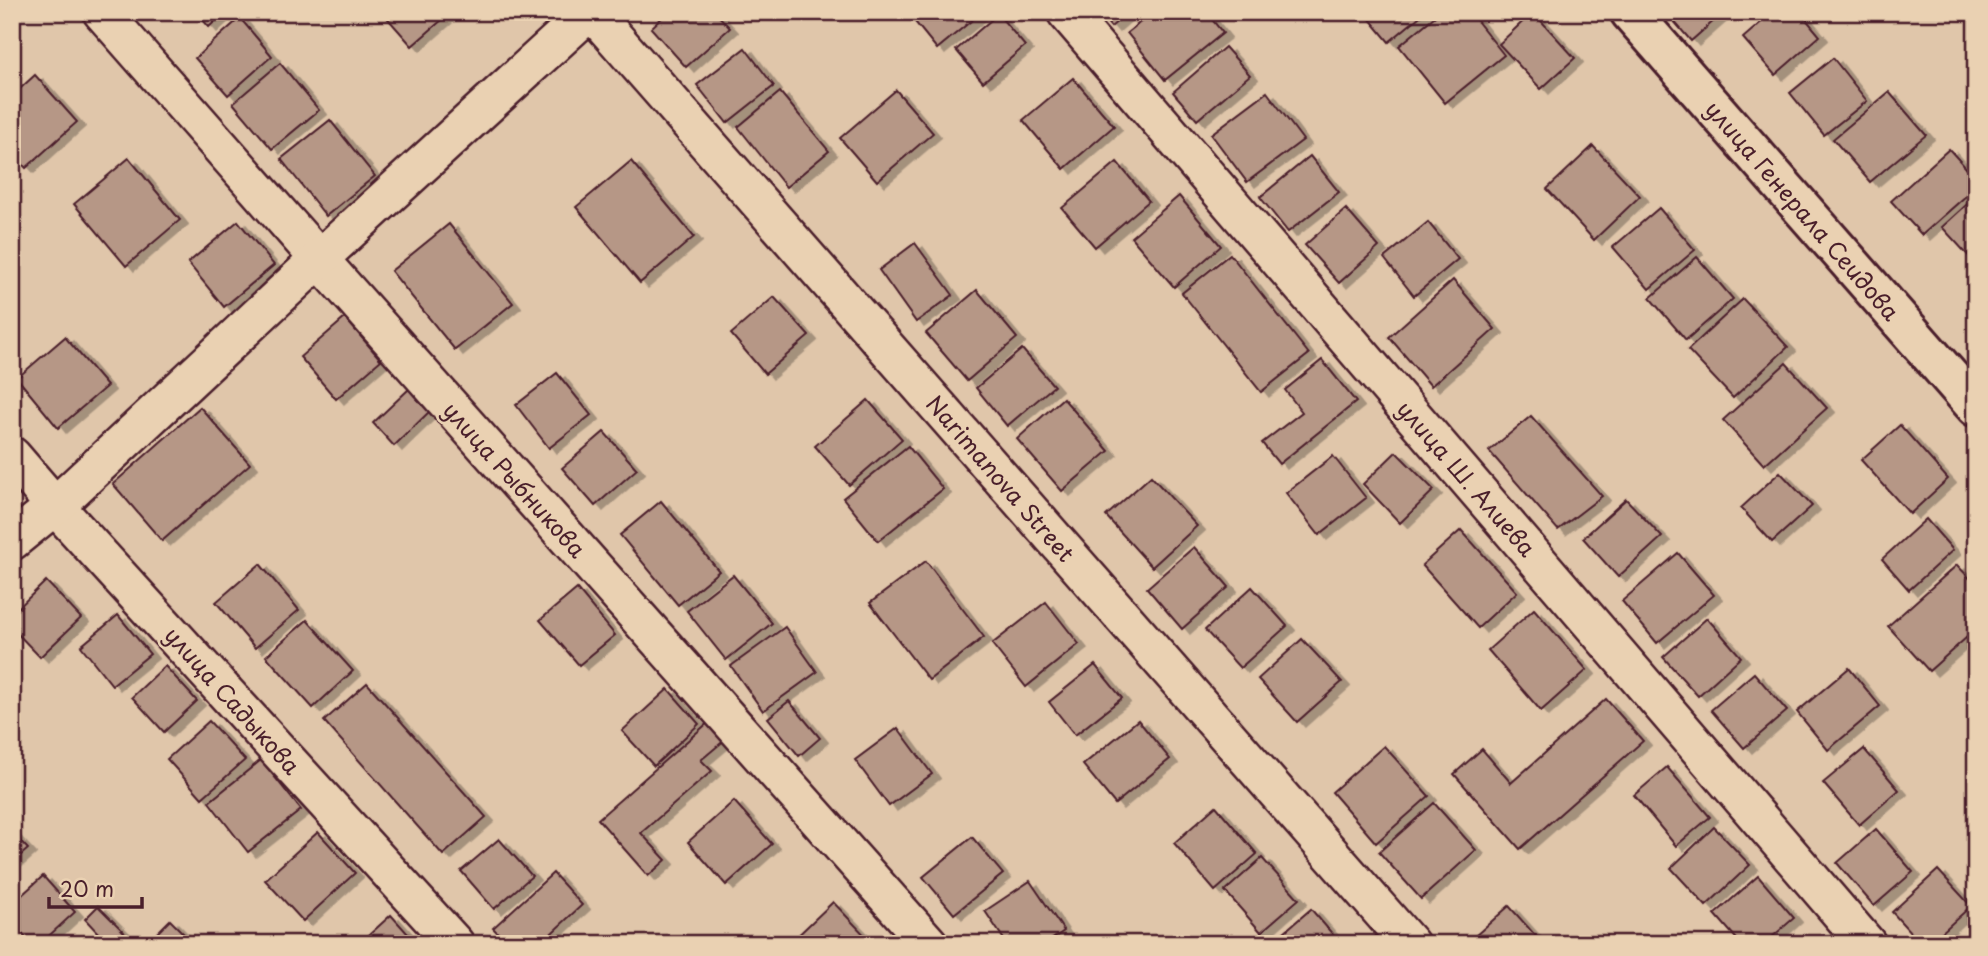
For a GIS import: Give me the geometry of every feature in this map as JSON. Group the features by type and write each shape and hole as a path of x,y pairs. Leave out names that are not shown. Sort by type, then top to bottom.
{"street":[{"name":"улица Рыбникова","path":"102,12 929,944"},
{"path":"12,541 55,506 319,259 590,12"},
{"name":"Narimanova Street","path":"590,12 1410,944"},
{"name":"улица Ш. Алиева","path":"1066,12 1867,944"},
{"name":"улица Генерала Сеидова","path":"1630,12 1976,407"},
{"name":"улица Садыкова","path":"12,456 455,944"}],"building":[{"path":"196,12 225,12 209,27"},
{"path":"382,12 451,12 412,46"},
{"path":"668,12 715,12 730,28 686,67 651,28"},
{"path":"907,12 982,12 937,49"},
{"path":"1098,12 1128,12 1111,27"},
{"path":"1153,12 1206,12 1223,33 1165,80 1127,33"},
{"path":"1364,12 1425,12 1389,42"},
{"path":"1440,12 1470,12 1504,55 1445,103 1399,46"},
{"path":"1533,12 1575,58 1541,89 1499,44"},
{"path":"1666,12 1724,12 1691,41"},
{"path":"1773,12 1800,12 1820,36 1775,75 1743,38"},
{"path":"998,14 1025,46 983,82 956,50"},
{"path":"240,18 272,56 228,95 195,58"},
{"path":"1225,47 1250,75 1197,120 1173,92"},
{"path":"745,48 774,86 727,123 697,85"},
{"path":"1833,58 1867,101 1824,135 1790,93"},
{"path":"280,63 319,110 272,149 233,103"},
{"path":"35,75 77,122 26,168 12,153 12,96"},
{"path":"1073,78 1114,126 1064,169 1023,120"},
{"path":"896,90 933,133 877,181 840,138"},
{"path":"780,92 829,151 786,187 738,127"},
{"path":"1267,92 1303,140 1247,182 1211,134"},
{"path":"1889,92 1926,135 1870,182 1833,139"},
{"path":"330,120 375,176 326,216 281,159"},
{"path":"1593,146 1640,196 1594,240 1547,189"},
{"path":"1949,149 1976,179 1976,187 1922,235 1891,201"},
{"path":"1310,156 1339,192 1288,232 1260,197"},
{"path":"129,158 180,220 126,266 74,204"},
{"path":"631,161 694,237 640,283 576,207"},
{"path":"1117,162 1149,201 1095,247 1062,208"},
{"path":"1179,196 1221,246 1174,287 1131,237"},
{"path":"1976,196 1976,264 1942,227"},
{"path":"1659,208 1695,250 1649,289 1613,247"},
{"path":"1346,209 1379,247 1339,283 1305,245"},
{"path":"238,221 274,265 224,307 188,263"},
{"path":"1428,222 1458,259 1414,296 1384,258"},
{"path":"449,224 513,303 455,350 391,271"},
{"path":"915,243 953,295 916,322 879,270"},
{"path":"1230,254 1309,354 1261,392 1182,293"},
{"path":"1697,257 1733,299 1686,340 1650,298"},
{"path":"1453,280 1495,329 1431,386 1389,337"},
{"path":"977,290 1017,338 967,381 926,333"},
{"path":"774,297 809,336 765,374 731,334"},
{"path":"1743,299 1788,347 1733,398 1688,350"},
{"path":"345,318 381,360 336,399 300,357"},
{"path":"65,337 107,386 58,428 17,378"},
{"path":"1022,349 1054,386 1007,426 976,388"},
{"path":"1322,360 1356,402 1279,464 1262,443 1302,412 1285,390"},
{"path":"1786,363 1827,408 1764,465 1723,420"},
{"path":"557,373 591,415 549,448 516,405"},
{"path":"409,389 430,411 394,446 373,423"},
{"path":"1063,398 1109,451 1062,491 1017,439"},
{"path":"868,400 902,439 849,485 815,446"},
{"path":"200,407 250,464 162,541 113,484"},
{"path":"1531,416 1602,496 1558,530 1489,451"},
{"path":"1900,425 1948,479 1910,514 1861,460"},
{"path":"604,432 637,469 595,506 562,468"},
{"path":"908,446 943,489 878,541 843,498"},
{"path":"1396,452 1434,490 1400,523 1363,484"},
{"path":"1333,456 1366,498 1319,535 1286,493"},
{"path":"1780,472 1812,506 1772,542 1741,508"},
{"path":"1151,476 1197,526 1152,567 1106,516"},
{"path":"1626,499 1662,537 1618,577 1583,538"},
{"path":"661,501 719,571 678,605 620,535"},
{"path":"1926,519 1953,550 1909,590 1882,559"},
{"path":"1461,530 1517,592 1478,628 1422,565"},
{"path":"1194,547 1229,587 1182,629 1147,588"},
{"path":"1678,553 1714,595 1657,643 1622,601"},
{"path":"926,561 984,637 929,680 870,603"},
{"path":"260,564 299,610 255,648 216,602"},
{"path":"1957,565 1976,585 1976,629 1929,671 1888,626"},
{"path":"733,575 772,623 726,660 687,611"},
{"path":"46,581 81,618 40,657 12,628 12,614"},
{"path":"1252,587 1287,626 1240,668 1205,630"},
{"path":"577,589 615,635 579,665 540,620"},
{"path":"1046,602 1079,644 1026,687 992,644"},
{"path":"1534,609 1587,670 1541,711 1488,650"},
{"path":"118,615 150,654 112,685 81,646"},
{"path":"1707,618 1741,657 1698,696 1663,657"},
{"path":"307,620 353,671 313,708 266,656"},
{"path":"785,627 817,672 763,711 731,666"},
{"path":"1302,639 1342,682 1297,722 1258,679"},
{"path":"1095,665 1122,698 1075,735 1049,702"},
{"path":"165,666 197,701 164,732 132,697"},
{"path":"1849,668 1880,706 1828,750 1797,712"},
{"path":"1754,673 1787,711 1744,748 1711,710"},
{"path":"367,683 486,817 443,855 324,721"},
{"path":"668,689 699,724 654,766 622,731"},
{"path":"1606,699 1643,741 1520,849 1454,774 1482,749 1511,783"},
{"path":"789,701 820,738 799,756 768,718"},
{"path":"1138,720 1170,759 1115,804 1083,765"},
{"path":"209,721 245,760 202,798 167,759"},
{"path":"710,721 726,739 701,760 712,771 641,833 666,860 648,876 598,819"},
{"path":"898,728 932,774 889,806 855,760"},
{"path":"1384,746 1429,796 1376,843 1332,792"},
{"path":"1864,749 1899,790 1859,825 1823,783"},
{"path":"261,760 301,810 248,852 209,802"},
{"path":"1667,767 1710,817 1676,846 1634,795"},
{"path":"734,801 772,844 726,885 688,842"},
{"path":"1434,803 1476,850 1421,899 1379,852"},
{"path":"1216,806 1257,854 1215,891 1174,843"},
{"path":"1714,827 1750,865 1706,906 1671,868"},
{"path":"1876,829 1913,872 1874,906 1837,863"},
{"path":"12,832 28,849 12,863"},
{"path":"318,832 355,873 303,921 265,880"},
{"path":"972,837 1003,874 954,914 923,877"},
{"path":"499,839 532,876 494,909 461,871"},
{"path":"1262,858 1299,899 1261,932 1225,891"},
{"path":"1938,870 1971,906 1929,944 1921,944 1892,912"},
{"path":"553,873 582,905 540,944 508,944 493,928"},
{"path":"43,876 75,912 40,944 31,944 12,922 12,904"},
{"path":"1758,876 1794,918 1764,944 1741,944 1715,914"},
{"path":"1030,881 1064,931 1045,944 1007,944 985,911"},
{"path":"833,902 873,944 789,944"},
{"path":"98,906 136,944 89,944 99,934 85,919"},
{"path":"1509,906 1543,944 1466,944"},
{"path":"1311,909 1341,944 1270,944"},
{"path":"391,915 417,944 359,944"},
{"path":"170,920 186,936 178,944 146,944"}]}
